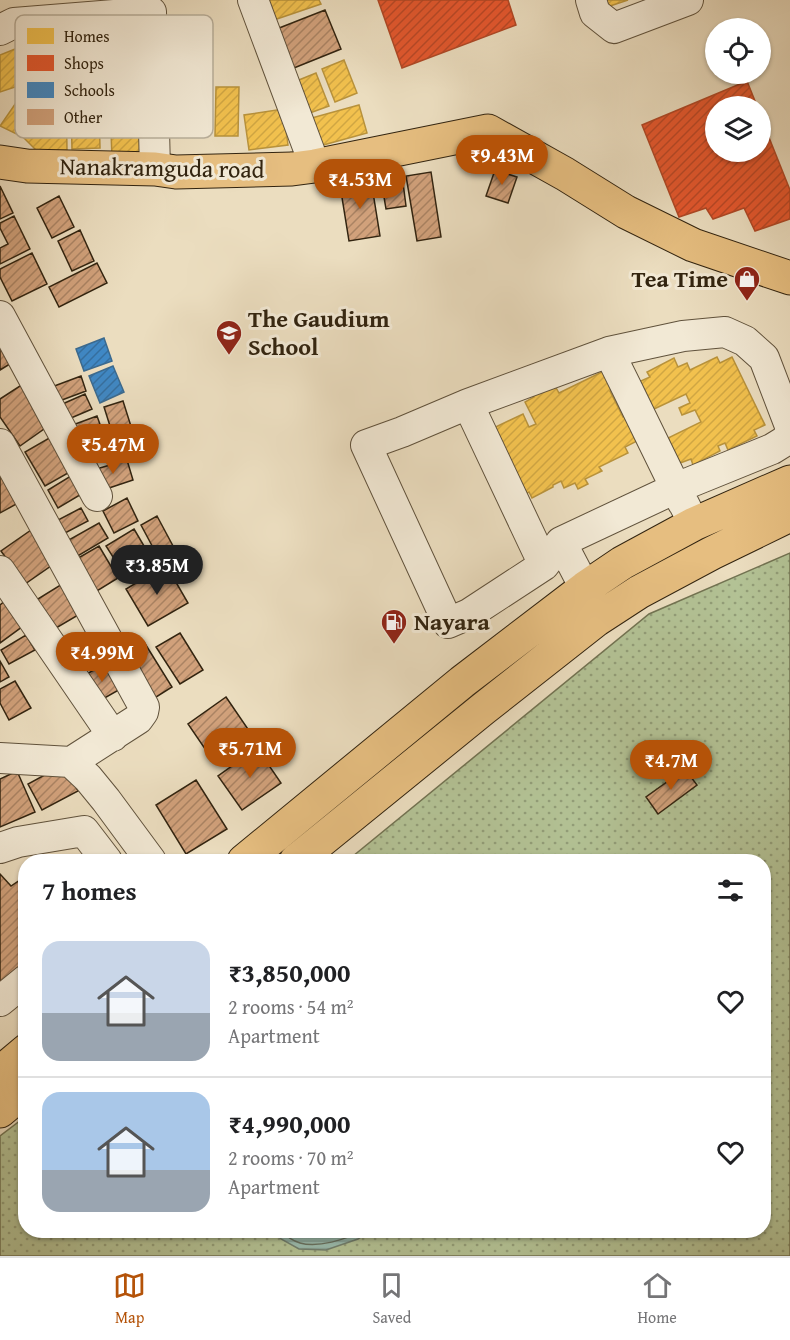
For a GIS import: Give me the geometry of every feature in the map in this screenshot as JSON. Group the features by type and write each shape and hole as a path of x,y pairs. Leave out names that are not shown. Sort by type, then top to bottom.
{"main road":[{"name":"Nanakramguda road","path":"0,162 27,166 155,169 176,172 292,169 488,131 565,174 626,212 693,245 790,278"},
{"path":"253,854 462,682 585,588 622,563 694,524 790,482"},
{"path":"305,854 596,620 712,553 790,515"},
{"path":"0,1072 18,1057"},
{"path":"0,1111 18,1096"}],"street":[{"path":"253,0 315,166"},
{"path":"591,0 595,13 614,28 688,0"},
{"path":"50,15 150,6"},
{"path":"154,138 155,169"},
{"path":"0,316 97,496"},
{"path":"790,426 764,358 745,341 725,332 683,336 609,352 468,404 366,445 448,623 468,614 553,554 676,488 772,449 785,441 790,434"},
{"path":"609,352 694,524"},
{"path":"468,404 553,554 585,588"},
{"path":"0,758 71,762 138,719 144,707 2,451"},
{"path":"0,571 113,736"},
{"path":"71,762 106,800 146,854"},
{"path":"0,848 18,842 84,831 102,854"},
{"path":"0,1001 18,986"}],"green space":[{"path":"790,553 790,1256 0,1256 0,1136 18,1122 18,1238 771,1238 771,854 356,854 649,614"}],"water":[{"path":"359,1238 326,1250 299,1249 281,1239"}],"building: Homes":[{"path":"261,0 319,0 321,4 268,22"},
{"path":"598,0 628,0 601,9"},
{"path":"15,49 15,87 0,92 0,55"},
{"path":"344,60 357,93 335,102 322,69"},
{"path":"316,73 329,106 307,114 294,82"},
{"path":"216,87 239,87 238,136 215,136"},
{"path":"15,104 15,133 0,126"},
{"path":"359,105 367,133 316,147 308,119"},
{"path":"283,109 288,145 249,150 244,115"},
{"path":"24,138 67,138 67,150 37,151"},
{"path":"72,138 100,138 100,148 72,149"},
{"path":"111,138 147,138 148,158 112,159"},
{"path":"717,357 720,363 732,357 765,425 754,430 757,436 728,450 725,443 718,446 720,451 693,465 691,459 680,463 668,438 701,422 695,410 682,415 679,408 690,403 686,394 654,409 634,384 650,377 647,372 674,358 678,367 687,363 690,370"},
{"path":"608,369 617,387 610,391 623,417 629,414 641,439 625,447 628,453 599,467 602,471 585,479 588,484 578,489 575,483 564,488 561,481 532,498 529,492 519,497 487,431 523,414 529,427 536,424 525,402 534,397 532,392 555,386 559,393"}],"building: Shops":[{"path":"378,0 508,0 516,25 402,68"},
{"path":"740,84 748,84 753,96 711,96"},
{"path":"705,99 705,162 771,162 771,142 790,190 790,219 755,231 744,208 713,219 706,208 679,217 642,125"}],"building: Schools":[{"path":"104,338 112,361 84,371 76,349"},
{"path":"113,366 124,392 100,403 89,376"}],"building: Other":[{"path":"325,10 341,49 284,72 269,32"},
{"path":"495,170 517,177 508,203 486,196"},
{"path":"431,172 441,237 417,241 406,176"},
{"path":"402,175 406,206 386,209 381,179"},
{"path":"371,180 380,236 349,241 340,185"},
{"path":"0,186 13,213 0,219"},
{"path":"59,196 74,227 52,238 37,208"},
{"path":"14,216 30,249 0,264 0,248 8,244 0,223"},
{"path":"80,230 94,261 72,271 58,241"},
{"path":"32,253 47,284 12,301 0,277 0,269"},
{"path":"97,263 107,283 59,307 49,287"},
{"path":"0,331 18,359 0,370"},
{"path":"81,376 86,391 54,403 49,388"},
{"path":"23,384 51,424 20,446 0,417 0,399"},
{"path":"85,394 92,409 64,421 58,406"},
{"path":"123,401 135,439 116,445 104,407"},
{"path":"97,416 110,452 83,463 70,426"},
{"path":"58,433 77,468 45,486 25,452"},
{"path":"127,460 133,480 100,491 93,470"},
{"path":"0,468 20,502 0,513"},
{"path":"79,471 90,489 58,508 48,490"},
{"path":"127,498 138,521 114,533 103,511"},
{"path":"81,508 88,521 65,533 58,520"},
{"path":"157,516 173,546 157,555 141,525"},
{"path":"99,523 108,538 76,557 67,541"},
{"path":"34,528 58,561 25,584 1,551"},
{"path":"134,529 147,551 120,568 106,546"},
{"path":"99,546 118,578 92,594 73,561"},
{"path":"166,565 188,603 148,626 126,589"},
{"path":"67,581 85,611 51,631 33,602"},
{"path":"11,596 30,621 0,643 0,605"},
{"path":"180,633 203,670 180,684 156,647"},
{"path":"26,635 35,650 9,664 1,650"},
{"path":"144,642 172,687 153,699 126,654"},
{"path":"0,661 9,677 0,682"},
{"path":"109,661 124,687 94,704 80,678"},
{"path":"15,681 31,708 9,720 0,703 0,689"},
{"path":"226,697 252,735 214,762 188,724"},
{"path":"257,748 281,783 242,810 218,776"},
{"path":"63,765 78,791 42,810 28,784"},
{"path":"685,769 697,785 658,814 646,797"},
{"path":"17,771 35,812 0,827 0,779"},
{"path":"196,780 227,829 186,854 156,805"},
{"path":"0,874 11,886 18,881 18,974 0,989"}],"place":[{"name":"Tea Time","path":"747,302"},
{"name":"The Gaudium School","path":"229,356"},
{"name":"Nayara","path":"394,645"}]}
